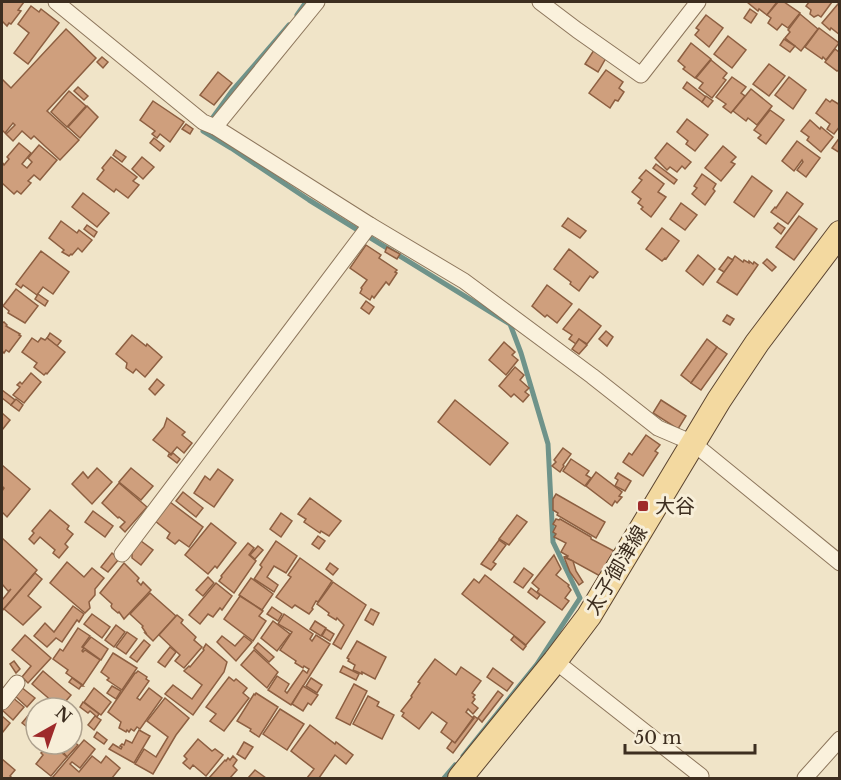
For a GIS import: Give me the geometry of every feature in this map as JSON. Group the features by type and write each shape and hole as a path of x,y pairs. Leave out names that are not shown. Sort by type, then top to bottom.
{"main road":[{"name":"太子御津線","path":"460,778 589,616 719,400 757,343 840,233"}],"street":[{"path":"56,2 203,122 464,280 592,375 658,428 693,443 840,563"},
{"path":"215,128 317,2"},
{"path":"540,2 640,75 699,2"},
{"path":"122,554 370,225"},
{"path":"555,661 701,776 699,778"},
{"path":"2,702 17,683"},
{"path":"805,778 840,739"}],"building":[{"path":"2,2 24,2 18,10 21,11 7,26 2,21"},
{"path":"747,2 777,2 767,15"},
{"path":"778,2 784,2 800,13 788,28 782,24 777,30 768,23 771,18 767,15"},
{"path":"809,2 832,2 821,17 818,15 814,17 806,6"},
{"path":"838,4 840,5 840,35 822,23"},
{"path":"31,6 39,12 41,9 59,23 28,64 14,53 29,33 18,24"},
{"path":"750,9 757,14 751,23 744,18"},
{"path":"800,14 818,29 801,51 785,38"},
{"path":"706,15 723,28 709,47 695,35 699,30 696,28"},
{"path":"819,28 839,43 826,60 805,47"},
{"path":"66,29 96,58 47,111 79,140 60,160 34,136 31,139 22,131 13,141 6,134 15,125 13,123 5,133 2,130 2,79 11,88"},
{"path":"728,36 746,50 732,68 714,54"},
{"path":"784,39 795,46 790,52 780,45"},
{"path":"691,43 711,59 695,78 683,69 685,67 678,61"},
{"path":"835,49 840,51 840,69 837,71 825,62"},
{"path":"594,50 606,58 598,72 585,64"},
{"path":"102,57 108,62 103,68 97,62"},
{"path":"711,60 727,73 723,78 726,80 712,98 699,88 703,83 696,78"},
{"path":"769,64 785,76 769,96 753,84"},
{"path":"606,70 623,82 619,88 624,92 610,108 589,93"},
{"path":"218,72 232,83 214,105 200,95"},
{"path":"732,77 746,87 741,93 745,96 731,113 723,107 726,104 716,97"},
{"path":"789,77 806,90 793,109 775,95"},
{"path":"687,82 706,97 702,102 683,88"},
{"path":"78,87 88,96 84,100 74,91"},
{"path":"751,89 772,106 757,125 748,118 746,121 733,111"},
{"path":"69,91 86,106 67,127 51,112"},
{"path":"706,96 713,101 708,107 702,102"},
{"path":"826,99 840,105 840,126 834,134 827,129 830,124 816,113"},
{"path":"153,101 184,122 170,142 160,134 157,138 152,134 155,131 140,120"},
{"path":"87,106 98,117 80,138 68,127"},
{"path":"770,110 784,120 766,144 758,138 761,135 754,130"},
{"path":"687,119 708,135 695,151 677,132"},
{"path":"810,120 833,137 821,152 807,140 809,137 801,131"},
{"path":"186,124 193,129 190,134 182,129"},
{"path":"840,137 840,153 832,148"},
{"path":"154,138 164,146 160,151 150,143"},
{"path":"797,141 820,158 806,177 797,170 802,160 794,171 782,161"},
{"path":"19,143 31,153 22,164 27,168 32,162 28,158 39,145 57,160 40,180 34,175 28,181 31,183 21,194 17,191 14,194 2,183 2,162 4,165 9,159 7,157"},
{"path":"667,143 691,162 685,169 682,166 677,172 670,167 667,170 655,158"},
{"path":"723,146 736,157 731,162 735,164 721,181 705,168"},
{"path":"116,150 126,157 122,162 113,155"},
{"path":"111,157 137,177 133,181 139,185 128,198 116,189 114,192 97,179"},
{"path":"142,157 154,167 143,179 132,169"},
{"path":"656,164 677,180 674,184 653,168"},
{"path":"646,170 664,184 658,192 666,197 651,217 641,209 643,207 638,203 641,199 632,192 642,180 639,178"},
{"path":"702,174 716,184 713,189 715,191 705,205 692,194"},
{"path":"752,176 772,191 754,217 734,202"},
{"path":"787,192 803,204 788,224 771,212"},
{"path":"83,193 109,213 97,227 72,207"},
{"path":"681,203 697,215 685,230 670,219"},
{"path":"799,216 817,229 794,260 776,247"},
{"path":"568,218 586,231 580,238 562,226"},
{"path":"61,221 77,233 79,230 92,240 82,252 78,248 69,256 49,238"},
{"path":"778,223 785,228 781,234 774,228"},
{"path":"87,225 97,232 94,237 84,229"},
{"path":"662,228 679,241 662,261 646,249"},
{"path":"366,245 381,255 379,258 397,270 389,285 386,282 370,300 360,293 367,280 350,268"},
{"path":"387,247 400,254 397,259 385,252"},
{"path":"569,249 598,272 593,278 590,276 579,291 554,269"},
{"path":"41,251 69,272 53,294 43,287 37,295 23,285 21,288 16,284"},
{"path":"698,255 715,269 703,285 686,271"},
{"path":"735,256 743,262 744,260 749,263 749,261 753,264 754,262 758,265 737,295 717,282"},
{"path":"728,257 733,260 724,272 719,269"},
{"path":"767,259 776,267 772,271 763,263"},
{"path":"547,285 572,304 557,323 532,306"},
{"path":"16,289 38,306 25,323 8,313 9,311 3,306"},
{"path":"38,294 48,301 45,306 35,299"},
{"path":"366,301 374,307 369,314 361,308"},
{"path":"579,309 601,326 587,344 579,339 576,344 569,339 572,335 563,329"},
{"path":"727,315 734,319 730,325 723,321"},
{"path":"4,322 6,326 21,336 9,352 6,350 4,353 2,351 2,323"},
{"path":"606,331 613,337 607,346 599,339"},
{"path":"50,333 61,341 57,346 47,338"},
{"path":"132,335 162,357 145,377 136,369 133,373 126,368 127,363 116,354"},
{"path":"32,338 38,342 41,338 45,340 47,338 65,352 47,374 44,375 34,367 37,363 22,352"},
{"path":"579,339 587,345 579,354 572,349"},
{"path":"707,339 717,347 691,383 681,375"},
{"path":"504,342 515,352 512,355 518,360 506,375 489,360"},
{"path":"717,347 727,354 701,390 691,383"},
{"path":"515,367 524,375 520,380 529,388 525,392 529,395 523,402 514,394 511,397 499,386"},
{"path":"31,373 41,382 24,403 13,395 20,387 17,385 20,382 22,384"},
{"path":"157,379 164,385 155,395 149,389"},
{"path":"2,390 15,400 11,405 2,398"},
{"path":"16,399 23,405 19,411 11,405"},
{"path":"455,400 508,443 490,465 438,422"},
{"path":"661,400 686,416 678,429 653,413"},
{"path":"2,413 10,420 2,430"},
{"path":"167,418 185,432 182,435 192,443 184,453 177,447 171,454 153,440 164,427"},
{"path":"646,435 660,445 655,451 658,453 643,476 623,462 629,453 632,455"},
{"path":"563,448 571,454 560,472 552,466"},
{"path":"173,453 180,459 177,463 168,456"},
{"path":"571,459 589,471 586,475 591,478 585,486 563,471"},
{"path":"2,465 30,489 7,517 2,512 4,488 2,486"},
{"path":"97,468 112,482 92,504 72,484 83,472 88,478"},
{"path":"131,468 153,486 141,500 119,482"},
{"path":"218,469 233,480 214,507 194,493 205,476 210,480"},
{"path":"596,472 622,492 619,496 622,497 612,506 586,486"},
{"path":"618,473 631,481 625,491 615,486"},
{"path":"119,483 147,507 125,532 120,527 125,522 102,503"},
{"path":"183,492 203,508 196,517 176,501"},
{"path":"556,494 605,522 596,538 557,515 558,513 553,510 553,499"},
{"path":"310,498 341,521 329,536 304,522 306,519 298,514"},
{"path":"170,502 203,527 189,547 179,540 175,544 167,538 170,533 155,521"},
{"path":"50,510 69,526 67,529 73,534 65,544 68,547 59,558 53,553 55,550 40,537 34,544 29,539 34,533 32,531"},
{"path":"93,511 113,526 105,537 85,522"},
{"path":"281,513 292,521 281,537 270,529"},
{"path":"517,515 527,522 509,545 499,539"},
{"path":"556,519 560,519 614,551 600,576 567,558 568,556 561,552 566,543 554,537 556,534 553,532 556,526 553,524"},
{"path":"211,523 236,543 217,568 215,566 208,574 185,555"},
{"path":"318,536 325,541 319,549 312,544"},
{"path":"2,538 37,570 2,611 2,600 11,589 8,591 2,584"},
{"path":"499,540 506,545 493,562 496,564 491,570 481,564"},
{"path":"141,541 153,550 141,565 132,558 132,552"},
{"path":"276,541 297,556 286,573 274,566 267,577 278,585 274,592 254,579 262,567 260,565"},
{"path":"248,543 254,548 249,555 256,561 234,593 219,581"},
{"path":"258,546 263,550 255,559 250,555"},
{"path":"112,553 119,559 108,572 101,567"},
{"path":"554,555 561,569 556,575 569,585 571,590 565,598 569,601 562,610 537,592 539,589 532,583"},
{"path":"567,556 566,558 573,561 583,582 579,585 570,572 564,557"},
{"path":"300,558 332,581 309,614 295,605 292,608 276,597 291,577 288,575"},
{"path":"67,562 84,577 92,568 104,578 95,589 95,595 89,602 90,608 85,613 50,583"},
{"path":"124,563 139,578 137,581 141,585 143,582 151,590 124,619 100,593"},
{"path":"330,563 338,569 333,575 326,569"},
{"path":"524,568 533,575 523,588 514,582"},
{"path":"35,573 42,579 28,596 41,607 23,625 4,609"},
{"path":"485,575 545,622 526,645 462,594 474,579 479,583"},
{"path":"208,577 214,583 203,596 196,590"},
{"path":"251,578 273,594 262,610 239,595"},
{"path":"333,582 366,605 341,649 333,644 344,625 337,618 336,620 328,615 329,613 317,604"},
{"path":"216,583 232,596 222,610 220,608 213,617 208,614 200,624 189,615"},
{"path":"531,588 540,595 537,599 528,592"},
{"path":"150,593 176,616 153,641 145,633 143,626 130,614"},
{"path":"240,596 263,611 259,616 266,621 253,641 224,619"},
{"path":"73,606 84,614 62,642 56,638 47,647 34,636 45,623 54,632"},
{"path":"272,607 282,614 278,621 267,614"},
{"path":"371,609 379,613 373,625 365,620"},
{"path":"92,614 110,627 102,638 84,624"},
{"path":"284,614 313,634 310,639 312,641 316,635 330,644 291,705 268,690 277,676 289,684 285,691 287,693 303,670 307,673 309,669 295,663 296,661 280,650 292,632 278,624"},
{"path":"177,615 183,620 181,623 196,637 194,640 202,647 184,668 175,661 180,655 159,635"},
{"path":"273,621 290,634 277,651 261,638"},
{"path":"315,621 326,628 321,636 310,629"},
{"path":"116,625 125,632 114,647 105,640"},
{"path":"78,628 90,636 82,647 84,648 82,651 85,650 100,660 83,685 66,673 68,670 53,659 60,649 63,651"},
{"path":"326,629 334,634 330,641 322,636"},
{"path":"127,632 137,639 126,654 116,647"},
{"path":"25,635 51,658 28,683 22,677 31,666 12,650"},
{"path":"222,636 235,646 244,636 252,642 236,661 217,642"},
{"path":"514,636 526,646 523,650 511,640"},
{"path":"91,637 108,649 101,660 83,647"},
{"path":"144,640 150,645 137,662 130,657"},
{"path":"357,641 386,657 375,679 353,670 355,665 348,661 347,658"},
{"path":"258,643 274,657 269,662 254,648"},
{"path":"206,644 227,662 224,672 193,715 165,694 173,685 192,699 202,685 184,671 204,650"},
{"path":"170,647 176,652 165,667 158,662"},
{"path":"254,650 278,672 267,688 241,665"},
{"path":"113,653 137,668 122,690 107,680 109,678 101,672"},
{"path":"435,659 456,675 461,667 481,681 472,693 475,699 472,703 478,708 473,714 468,709 466,712 473,718 455,743 441,732 447,723 432,712 419,729 402,716 404,713 401,711"},
{"path":"14,661 20,669 16,673 10,664"},
{"path":"343,666 359,674 356,680 340,672"},
{"path":"493,668 513,683 507,691 487,677"},
{"path":"43,671 71,695 46,696 32,684"},
{"path":"138,671 149,681 137,698 140,700 149,688 162,698 140,729 137,727 134,731 131,729 126,732 119,728 121,722 108,712"},
{"path":"229,677 234,681 236,679 247,688 243,693 249,698 224,731 210,721 216,714 206,707"},
{"path":"72,678 83,686 79,689 69,682"},
{"path":"311,678 322,685 317,693 306,686"},
{"path":"354,684 367,691 350,725 336,718"},
{"path":"112,686 121,691 116,699 107,693"},
{"path":"303,686 318,695 311,705 308,703 303,711 292,704"},
{"path":"21,687 32,696 24,696 24,704 14,695"},
{"path":"94,688 111,702 101,715 84,702"},
{"path":"498,691 503,695 482,722 478,718"},
{"path":"256,693 278,707 259,737 237,721"},
{"path":"368,696 379,702 377,706 394,715 382,739 353,724"},
{"path":"12,697 24,707 13,720 2,710"},
{"path":"165,698 189,718 153,774 135,764 144,749 156,757 168,737 147,721"},
{"path":"84,703 99,714 97,717 90,711 88,713 84,710"},
{"path":"280,709 304,724 287,750 263,734"},
{"path":"2,716 10,723 2,733"},
{"path":"95,716 101,720 94,730 88,725"},
{"path":"474,716 478,719 453,753 447,748 452,741 455,743"},
{"path":"310,725 353,755 346,764 335,755 319,778 307,778 314,769 291,751"},
{"path":"139,730 150,736 134,763 109,749 113,744 121,749 120,746 124,745 126,740 132,743"},
{"path":"97,732 107,740 104,744 94,737"},
{"path":"198,739 212,751 215,749 223,755 206,776 193,765 190,769 183,763 187,759 184,756"},
{"path":"84,740 95,749 80,768 72,762 70,764 79,772 92,756 101,763 106,756 120,768 112,778 52,778 71,756 84,756"},
{"path":"244,742 253,747 245,759 237,754"},
{"path":"42,756 67,757 51,776 36,764"},
{"path":"233,756 237,760 233,766 237,770 230,778 209,778 225,760 228,758 230,760"},
{"path":"2,759 15,770 10,776 12,778 2,778"},
{"path":"255,770 266,778 248,778"}],"waterway":[{"path":"297,15 306,2"},
{"path":"289,25 232,91 203,131 309,200 510,324 548,444 553,542 580,598 537,664 463,756"},
{"path":"444,778 455,765"}],"place":[{"name":"大谷","path":"643,506"}]}
